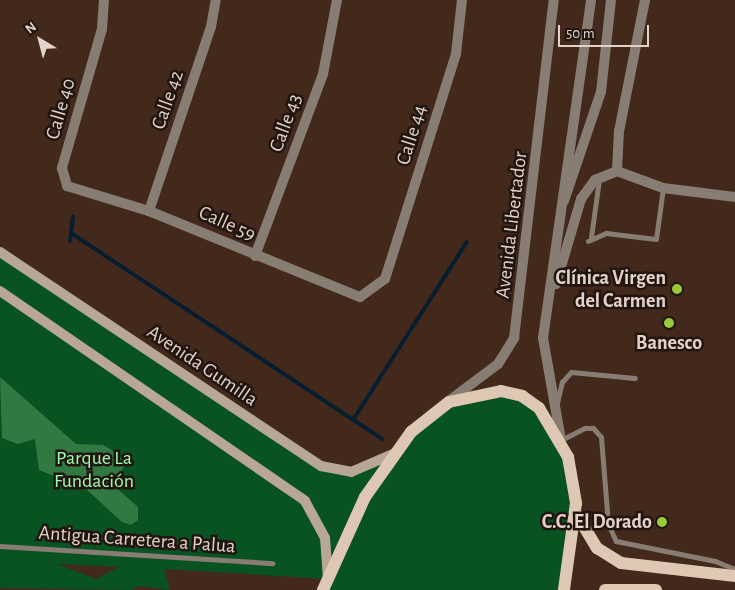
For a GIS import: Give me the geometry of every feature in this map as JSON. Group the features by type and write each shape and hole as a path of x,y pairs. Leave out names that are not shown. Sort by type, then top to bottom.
{"main road":[{"name":"Avenida Gumilla","path":"0,252 320,466 351,472 393,454"},
{"path":"0,291 299,496 321,526 326,584"},
{"path":"326,584 357,511 393,454 430,415 472,394 511,392 539,408 561,440 573,474 576,512 564,590"},
{"path":"576,512 597,548 621,563 735,576"},
{"path":"605,590 656,590"}],"street":[{"name":"Calle 40","path":"62,168 102,29 104,0"},
{"name":"Calle 42","path":"149,211 211,27 216,0"},
{"name":"Calle 43","path":"255,256 323,74 337,0"},
{"name":"Calle 44","path":"385,279 456,54 462,0"},
{"name":"Avenida Libertador","path":"430,415 498,364 514,338 554,0"},
{"path":"561,440 544,353 549,304 591,0"},
{"path":"563,204 601,92 611,0"},
{"path":"617,171 619,131 645,0"},
{"name":"Calle 59","path":"62,168 67,186 149,211 255,256 360,297 385,279"},
{"path":"549,304 581,199 599,179 617,171 663,188 735,197"}],"lane":[{"path":"599,179 590,239 606,233 656,239 663,188"},
{"path":"555,411 562,382 571,372 635,378"},
{"path":"561,440 585,428 593,428 601,437 608,524 616,541 715,560 735,570"},
{"name":"Antigua Carretera a Palua","path":"0,546 272,564"}],"green space":[{"path":"0,254 319,469 345,475 384,461 330,568 318,515 0,292"},
{"name":"Parque La Fundación","path":"0,294 224,443 316,516 328,579 164,569 170,590 140,586 130,590 0,588","holes":["57,564 119,567 96,579"]},
{"path":"0,377 76,444 103,445 117,453 125,465 113,485 138,507 138,520 131,525 122,522 86,489 39,470 35,439 18,444 2,438"},
{"path":"490,394 529,404 558,441 572,490 561,590 327,590 348,538 396,456 440,411"}],"waterway":[{"path":"70,241 73,216"},
{"path":"71,233 382,439"},
{"path":"353,420 467,242"}],"place":[{"name":"Clínica Virgen del Carmen","path":"677,289"},
{"name":"Banesco","path":"669,323"},
{"name":"C.C. El Dorado","path":"662,522"}]}
